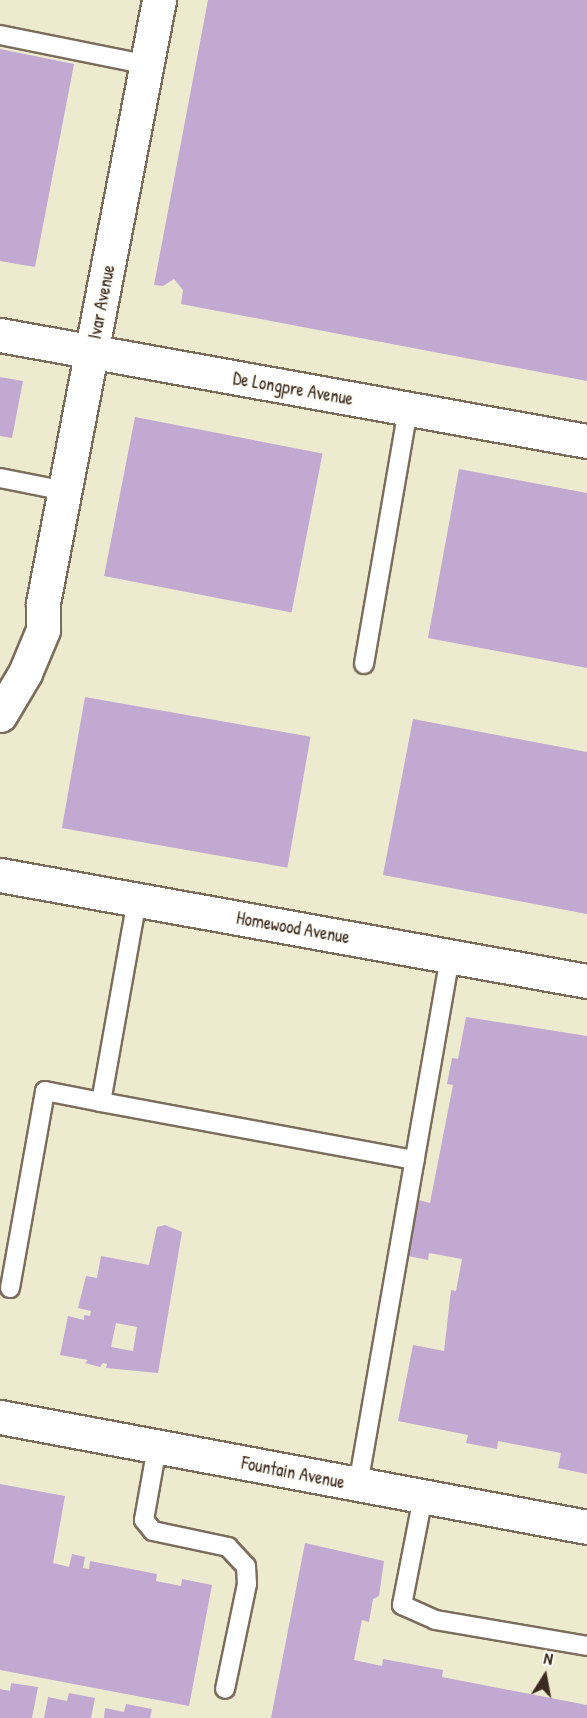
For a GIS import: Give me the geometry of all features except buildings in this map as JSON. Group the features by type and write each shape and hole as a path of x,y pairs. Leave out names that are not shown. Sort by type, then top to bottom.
{"street":[{"name":"Ivar Avenue","path":"0,715 25,673 42,630 43,603 149,65 159,0"},
{"name":"De Longpre Avenue","path":"0,335 587,441"},
{"name":"Ivar Avenue","path":"0,673 9,665 43,603"},
{"name":"Homewood Avenue","path":"0,875 587,981"},
{"name":"Fountain Avenue","path":"0,1416 587,1527"}],"lane":[{"path":"0,35 149,65"},
{"path":"364,664 408,410"},
{"path":"0,478 65,491"},
{"path":"101,1102 137,900"},
{"path":"358,1485 450,957"},
{"path":"10,1288 45,1091 415,1160"},
{"path":"157,1447 144,1520 153,1531 228,1546 246,1566 247,1584 225,1689"},
{"path":"423,1497 402,1605 435,1620 587,1646"}]}
